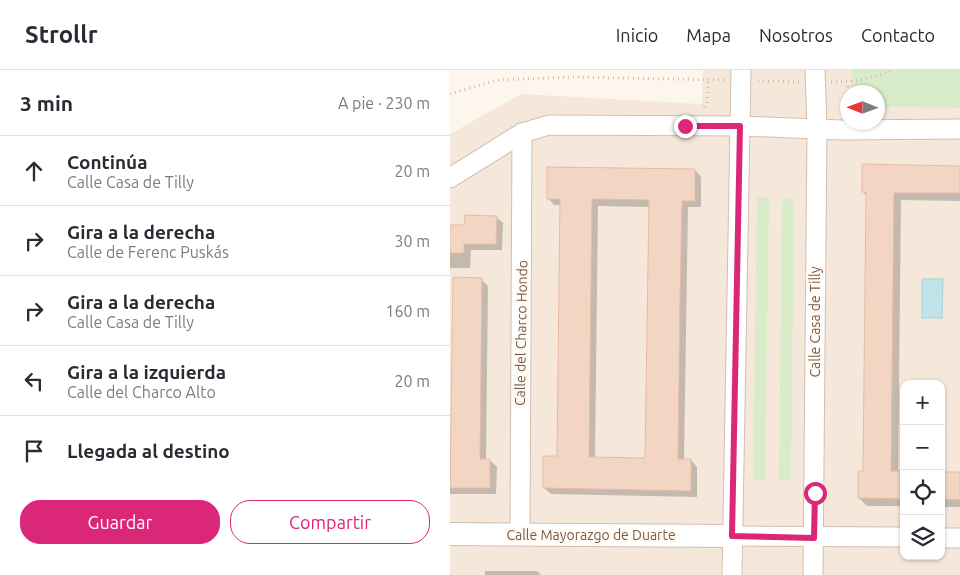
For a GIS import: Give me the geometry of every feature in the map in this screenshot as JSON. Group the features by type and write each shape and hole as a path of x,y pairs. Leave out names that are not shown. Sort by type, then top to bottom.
{"street":[{"path":"732,575 741,75"},
{"name":"Calle Casa de Tilly","path":"813,575 817,128 815,76"},
{"path":"450,178 522,133 562,124 740,126 842,130 960,129"},
{"name":"Calle del Charco Hondo","path":"520,534 522,133"},
{"name":"Calle Mayorazgo de Duarte","path":"450,534 732,536"},
{"path":"732,536 900,538"},
{"path":"945,538 960,538"}],"path":[{"path":"450,94 497,80 573,77 714,80 741,75 815,76 846,82 876,77 893,70"}],"shaded area":[{"path":"703,70 852,70 851,85 840,85 840,130 885,130 885,107 960,108 960,575 450,575 450,134 521,94 702,104"}],"green space":[{"path":"852,70 960,70 960,108 885,107 885,85 851,85"},
{"path":"757,197 769,197 765,480 753,479"},
{"path":"782,198 794,198 791,480 779,480"}],"water":[{"path":"922,279 943,279 942,318 922,318"}],"building":[{"path":"862,164 960,166 960,193 894,193 891,471 900,471 900,499 858,498 858,471 863,471 866,192 862,192"},
{"path":"547,167 695,169 695,201 682,201 678,459 691,459 691,491 543,488 543,456 557,456 560,199 547,199","holes":["592,199 649,200 645,458 589,457"]},
{"path":"465,215 497,216 496,244 464,244 464,253 450,253 450,225 464,225"},
{"path":"453,277 482,278 480,459 490,459 490,488 450,488"},
{"path":"945,472 960,472 960,500 945,499"}],"route":[{"path":"685,126 740,126 732,536 814,538 815,493"}]}
